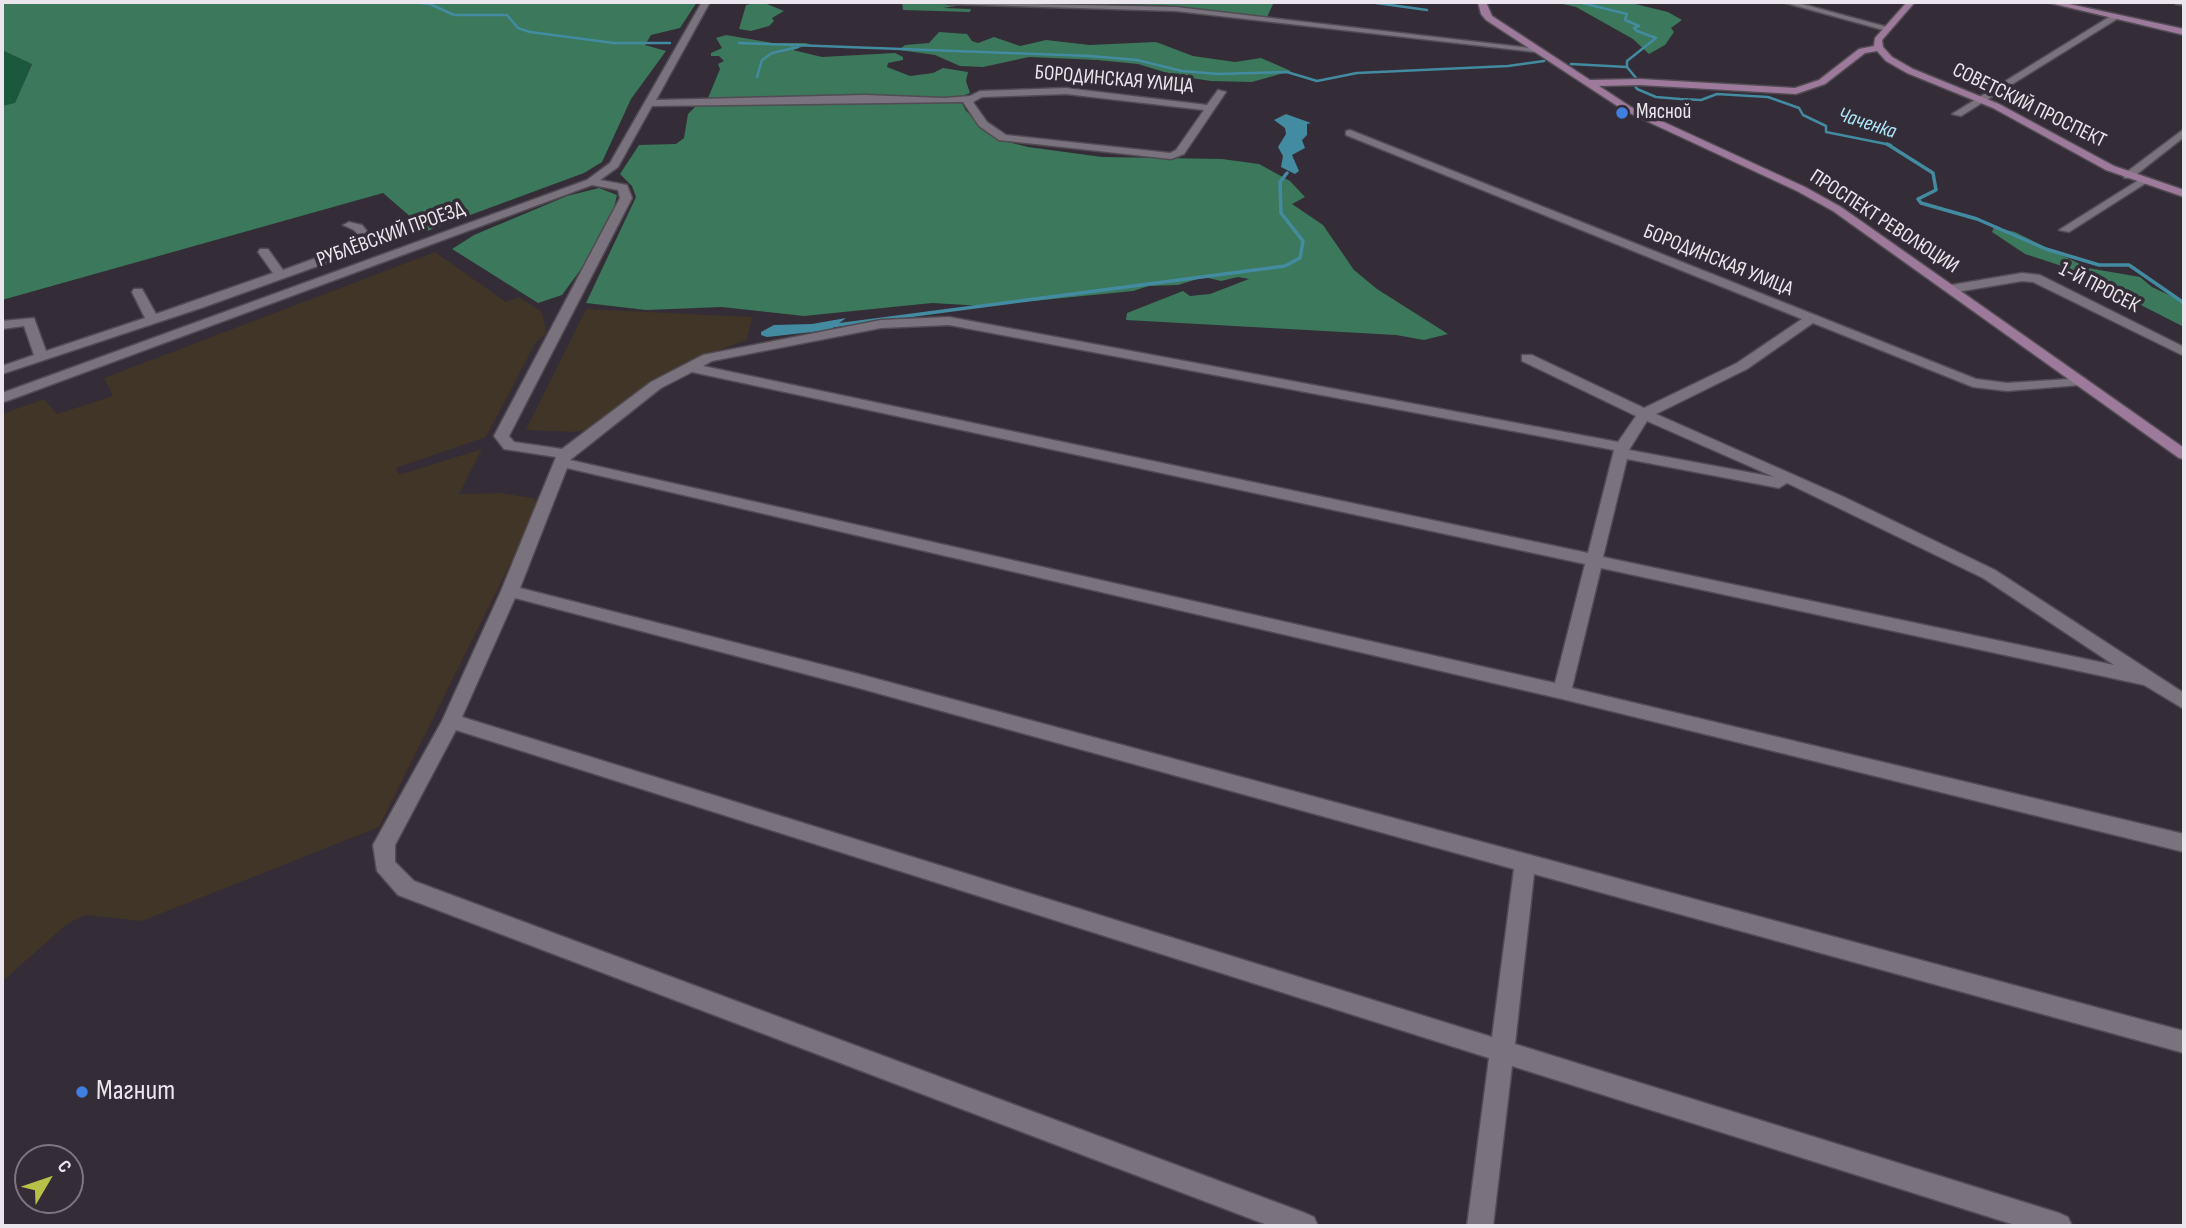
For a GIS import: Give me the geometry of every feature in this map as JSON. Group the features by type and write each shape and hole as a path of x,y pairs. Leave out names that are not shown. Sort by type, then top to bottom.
{"street":[{"name":"РУБЛЁВСКИЙ ПРОЕЗД","path":"2,398 591,182 614,165 706,2"},
{"path":"948,2 1176,9 1535,49"},
{"name":"ПРОСПЕКТ РЕВОЛЮЦИИ","path":"1482,2 1489,18 1643,118 1790,184 1837,209 2184,455"},
{"path":"1786,2 1887,28"},
{"path":"1587,83 1640,82 1796,91 1822,82 1861,51 1879,48 1878,40 1910,2"},
{"path":"2050,2 2074,4 2115,17 2184,33"},
{"path":"2179,2 2184,3"},
{"path":"1958,114 2115,17"},
{"name":"СОВЕТСКИЙ ПРОСПЕКТ","path":"1879,48 1898,65 1981,99 2128,176 2184,194"},
{"name":"БОРОДИНСКАЯ УЛИЦА","path":"1210,108 1066,91 1001,92 968,98 968,105 983,124 1003,138 1163,156 1180,152 1221,92"},
{"path":"650,103 865,98 944,101 968,98"},
{"path":"2128,176 2184,132"},
{"name":"БОРОДИНСКАЯ УЛИЦА","path":"1350,133 1973,383 2007,387 2080,381"},
{"path":"2065,230 2142,181"},
{"path":"591,182 623,187 626,198 501,436 509,446 1562,692 2184,843"},
{"path":"2,370 281,275 361,246 369,240 358,227 349,225"},
{"path":"264,252 281,275"},
{"name":"1-Й ПРОСЕК","path":"1951,289 2022,277 2036,278 2184,352"},
{"path":"138,292 152,319"},
{"path":"1562,692 1621,450 1644,414 1742,366 1811,319"},
{"path":"2,325 29,321 41,357"},
{"path":"1305,1226 406,888 385,865 384,845 451,721 510,592 563,458 656,385 688,367 736,351 881,324 949,321 1621,450 1807,489"},
{"path":"1527,358 1807,489 1838,500 1989,574 2184,702"},
{"path":"688,367 2149,679"},
{"path":"510,592 855,680 2184,1041"},
{"path":"451,721 1499,1053 2059,1226"},
{"path":"1480,1226 1499,1053 1525,864"}],"shaded area":[{"path":"435,252 506,302 519,297 541,311 547,333 536,342 486,437 396,468 397,471 399,475 482,449 459,494 500,493 533,498 537,502 513,558 379,827 142,921 85,915 67,924 2,982 2,414 44,399 57,414 113,396 104,378"},
{"path":"586,309 752,317 747,340 685,362 588,429 576,432 526,430"}],"green space":[{"path":"2,2 697,2 680,28 651,35 645,45 666,51 631,99 602,162 584,173 427,231 383,193 2,300 2,106 15,103 32,64 2,50"},
{"path":"762,2 784,11 772,18 774,21 769,26 751,31 739,29 746,5"},
{"path":"902,2 958,3 962,5 943,8 971,9 970,12 903,10"},
{"path":"977,2 1274,2 1267,17 1163,5"},
{"path":"1554,2 1627,2 1668,12 1682,20 1671,28 1674,32 1665,45 1649,54 1633,39 1576,7"},
{"path":"939,32 967,34 972,41 978,43 994,37 1020,46 1046,40 1090,45 1156,42 1193,56 1235,62 1261,58 1291,71 1252,82 1211,81 1177,76 1138,64 1097,60 1029,57 983,67 960,66 935,55 899,50 905,45 929,43"},
{"path":"726,35 773,43 810,44 793,50 822,57 895,53 903,57 903,60 888,63 887,67 910,76 933,73 943,68 968,72 966,81 970,93 959,97 966,111 1000,140 1028,147 1102,157 1222,159 1259,164 1290,181 1305,197 1292,204 1323,225 1354,270 1377,289 1448,334 1424,340 1396,335 1126,320 1127,313 1183,291 1190,296 1210,294 1249,279 1238,277 1221,281 1204,277 1178,285 1149,286 1133,291 983,306 932,303 804,316 722,307 646,310 586,303 636,197 632,186 620,174 639,145 676,144 684,138 688,114 696,106 706,103 720,69 718,64 724,61 719,56 711,56 711,53 722,48 716,38"},
{"path":"2,50 32,63 15,104 2,106"},
{"path":"599,188 617,195 614,208 584,265 562,295 538,303 452,249 474,235 567,196"},
{"path":"1994,227 2015,232 2088,268 2140,277 2152,287 2184,302 2184,327 2068,268 2025,254 1992,232"}],"water":[{"path":"1286,114 1311,123 1307,124 1307,135 1302,140 1305,148 1292,155 1299,171 1295,174 1281,167 1283,156 1278,147 1286,134 1285,128 1274,120"},
{"path":"846,318 830,330 767,337 761,335 761,332 774,325 812,324"}],"waterway":[{"path":"2,3 18,2"},
{"path":"357,2 391,2"},
{"path":"410,2 430,4 454,15 507,15 518,28 530,32 614,43 670,43"},
{"path":"1369,2 1427,10"},
{"name":"Чаченка","path":"1578,2 1627,14 1625,20 1639,26 1634,28 1637,31 1656,38 1627,61 1627,67"},
{"path":"739,43 1090,56 1137,60 1182,71 1218,74 1287,72 1317,81 1357,73 1508,66 1544,61"},
{"path":"757,77 762,60 772,53 798,47"},
{"path":"1571,64 1627,67"},
{"name":"Чаченка","path":"1627,67 1636,78 1634,84 1637,89 1656,97 1701,100 1717,94 1768,97 1799,108 1803,115 1826,126 1826,132 1887,144"},
{"name":"Чаченка","path":"1887,144 1933,173 1936,190 1918,199 1921,203 1977,219 2046,249 2099,265 2129,265 2184,303"},
{"path":"830,326 1285,266 1300,258 1303,241 1281,213 1280,182 1287,173"}],"place":[{"name":"Мясной","path":"1622,113"},
{"name":"Магнит","path":"82,1092"}]}
